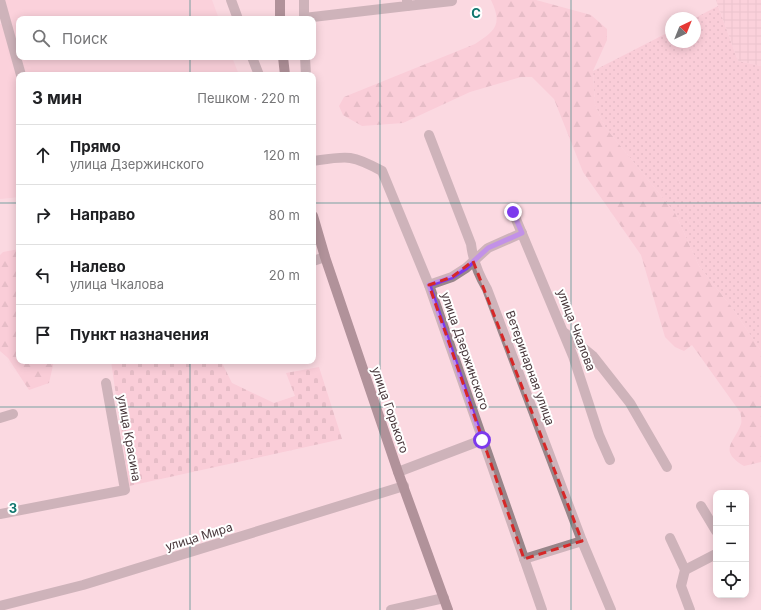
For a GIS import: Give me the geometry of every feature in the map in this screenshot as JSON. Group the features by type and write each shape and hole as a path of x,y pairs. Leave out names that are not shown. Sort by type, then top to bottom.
{"main road":[{"path":"280,0 280,16"},
{"path":"283,60 285,72"},
{"name":"улица Горького","path":"316,226 398,472 448,610"}],"street":[{"path":"0,0 16,57"},
{"path":"231,0 237,16"},
{"path":"304,0 304,16"},
{"path":"316,16 407,3 452,1"},
{"path":"17,60 20,72"},
{"path":"253,60 258,72"},
{"path":"305,60 306,72"},
{"name":"Ветеринарная улица","path":"429,135 471,244 473,261 479,276 487,289 582,541 611,610"},
{"name":"улица Дзержинского","path":"316,161 345,156 363,161 382,171 429,285 542,610"},
{"name":"улица Чкалова","path":"513,212 574,356 599,435 610,460"},
{"path":"429,285 452,277 488,248 522,233"},
{"path":"316,260 325,257"},
{"path":"563,331 593,356 630,403 667,467"},
{"name":"улица Красина","path":"0,514 125,490 106,383"},
{"path":"0,418 13,414"},
{"path":"398,472 482,440"},
{"name":"улица Мира","path":"0,606 97,581 404,486"},
{"path":"701,506 713,526"},
{"path":"670,538 685,570 681,586 690,610"},
{"path":"524,559 582,541"},
{"path":"685,570 713,556"},
{"path":"391,610 444,598"}],"highlighted area":[{"path":"473,261 582,541 524,559 429,285 452,277"}],"shaded area":[{"path":"212,0 218,16 16,16 16,60 233,60 238,72 16,72 16,197 0,199 0,24 5,23 0,1"},
{"path":"716,0 761,0 761,66 738,61"}],"green space":[{"path":"491,0 536,0 591,15 607,29 607,40 593,71 595,105 605,127 675,213 699,266 733,309 761,351 761,462 744,466 731,455 730,446 741,423 740,412 692,345 684,351 675,347 665,337 641,255 583,172 554,99 532,77 521,77 470,92 403,123 362,126 343,115 339,106 344,97 475,44 488,35 495,26 496,21 495,9"},
{"path":"718,6 738,61 761,66 761,351 733,309 699,266 675,213 605,127 595,105 593,71 665,34 665,48 701,48 701,15"},
{"path":"16,250 16,364 53,364 49,383 29,390 8,358 0,351 0,255 3,252"},
{"path":"111,364 222,364 232,383 274,403 295,396 286,373 319,367 342,439 129,486"}],"route":[{"path":"482,440 429,285 452,277 466,268 488,248 522,233 513,212"}]}
